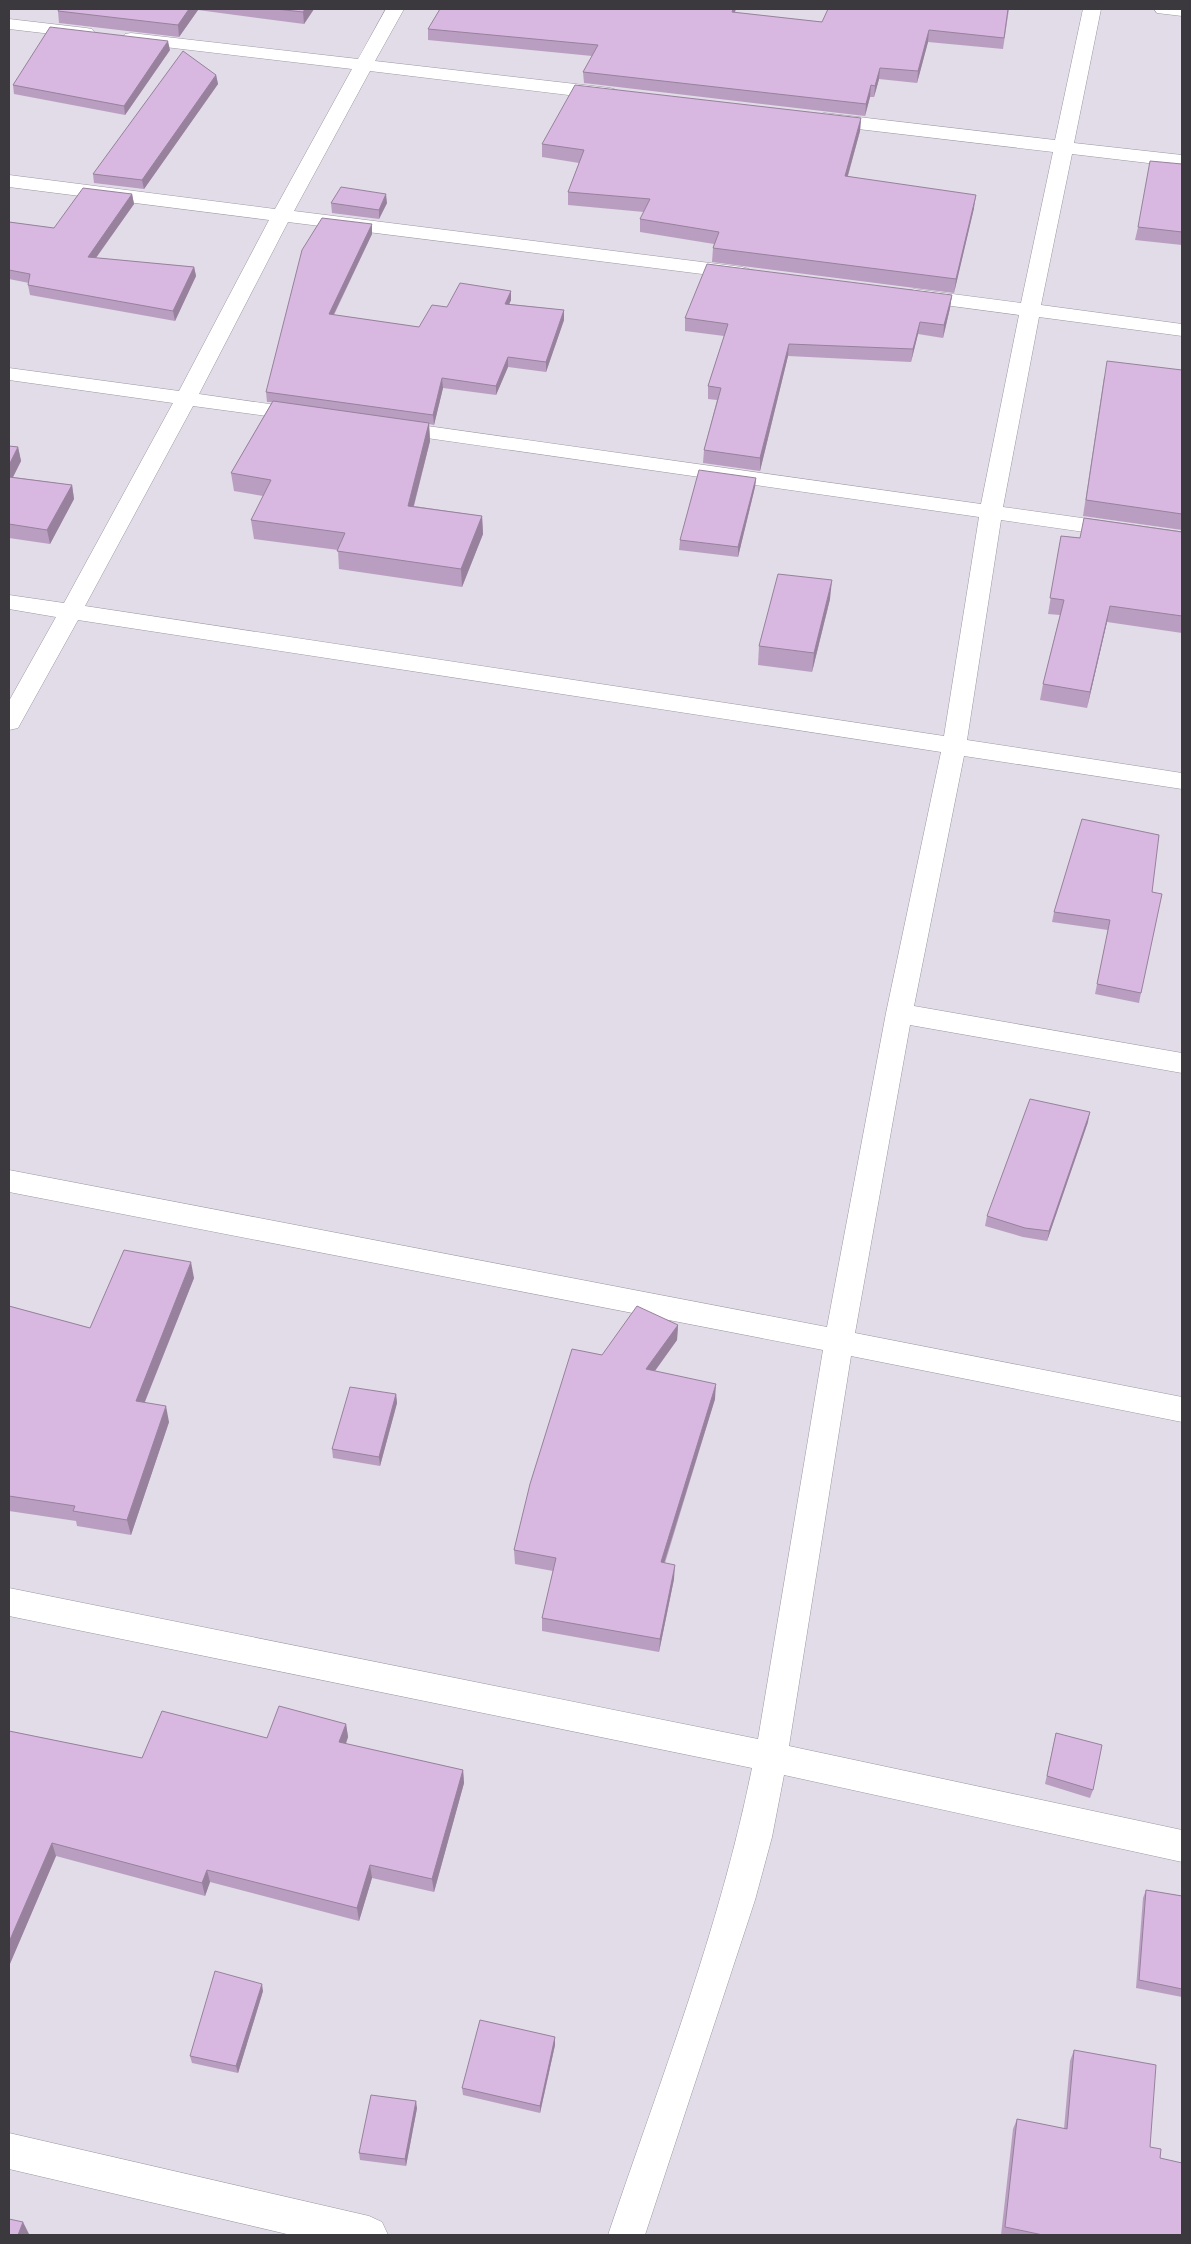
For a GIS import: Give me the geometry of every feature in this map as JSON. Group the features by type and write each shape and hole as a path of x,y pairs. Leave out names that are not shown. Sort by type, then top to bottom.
{"street":[{"path":"9,722 71,612 186,399 282,214 395,9"},
{"path":"627,2235 738,1900 755,1837 771,1757 840,1341 898,1013 954,747 992,512 1030,310 1092,9"},
{"path":"1163,9 1182,11"},
{"path":"9,24 629,96"},
{"path":"807,117 1182,161"},
{"path":"9,181 764,276"},
{"path":"892,292 1182,330"},
{"path":"9,374 324,418"},
{"path":"373,425 1182,539"},
{"path":"9,602 1182,781"},
{"path":"898,1013 1182,1063"},
{"path":"9,1181 840,1341 1182,1410"},
{"path":"9,1602 771,1757 1182,1846"},
{"path":"9,2151 369,2235"}],"building":[{"path":"59,9 189,9 178,25 58,11"},
{"path":"276,9 305,9 303,12"},
{"path":"440,9 733,9 732,12 822,22 828,9 1008,9 1004,38 929,30 918,71 880,68 875,86 871,85 866,104 583,72 598,45 428,29"},
{"path":"50,27 168,41 124,106 13,85"},
{"path":"183,51 216,75 142,180 93,174"},
{"path":"575,85 861,118 845,176 976,195 956,279 713,248 719,232 640,219 650,199 568,192 584,150 542,144"},
{"path":"1150,161 1182,164 1182,232 1138,227"},
{"path":"341,187 386,194 379,210 331,203"},
{"path":"83,188 132,194 88,257 194,267 173,311 28,285 30,274 9,270 9,222 54,228"},
{"path":"322,218 372,224 329,314 419,327 432,305 447,307 460,283 511,291 505,304 564,310 546,362 508,357 496,386 442,378 433,415 266,392 302,250"},
{"path":"707,264 952,295 944,325 920,322 913,349 789,344 760,458 704,450 721,388 708,386 728,324 685,318"},
{"path":"1107,361 1182,370 1182,514 1086,500"},
{"path":"273,401 429,423 408,506 482,516 461,569 337,551 345,533 251,520 271,480 231,473"},
{"path":"9,446 18,447 9,465"},
{"path":"699,470 756,478 738,547 680,540"},
{"path":"9,477 72,485 47,530 9,524"},
{"path":"1084,518 1182,532 1182,616 1110,606 1090,692 1043,684 1064,600 1050,598 1061,536 1080,538"},
{"path":"778,574 832,580 814,653 759,646"},
{"path":"1082,819 1159,835 1152,892 1162,894 1141,993 1097,984 1110,920 1054,912"},
{"path":"1030,1099 1090,1112 1049,1231 1025,1228 987,1216"},
{"path":"124,1250 191,1262 136,1401 166,1406 127,1520 73,1511 75,1506 9,1496 9,1306 90,1328"},
{"path":"637,1306 678,1325 646,1369 716,1384 661,1562 675,1565 660,1639 542,1618 556,1558 514,1550 530,1484 572,1349 602,1355"},
{"path":"350,1387 396,1394 379,1457 332,1449"},
{"path":"279,1706 346,1724 339,1742 463,1770 432,1879 370,1865 357,1908 207,1870 202,1883 52,1843 9,1942 9,1731 142,1758 162,1711 267,1738"},
{"path":"1056,1733 1102,1745 1093,1790 1047,1776"},
{"path":"1146,1890 1182,1896 1182,1989 1139,1980"},
{"path":"215,1971 262,1984 236,2066 190,2056"},
{"path":"480,2020 555,2037 540,2106 462,2088"},
{"path":"1074,2050 1156,2065 1150,2147 1161,2149 1160,2158 1182,2163 1182,2235 1043,2235 1005,2227 1017,2119 1067,2129"},
{"path":"371,2095 416,2101 405,2159 359,2153"},
{"path":"9,2219 23,2222 18,2235 9,2235"}]}
